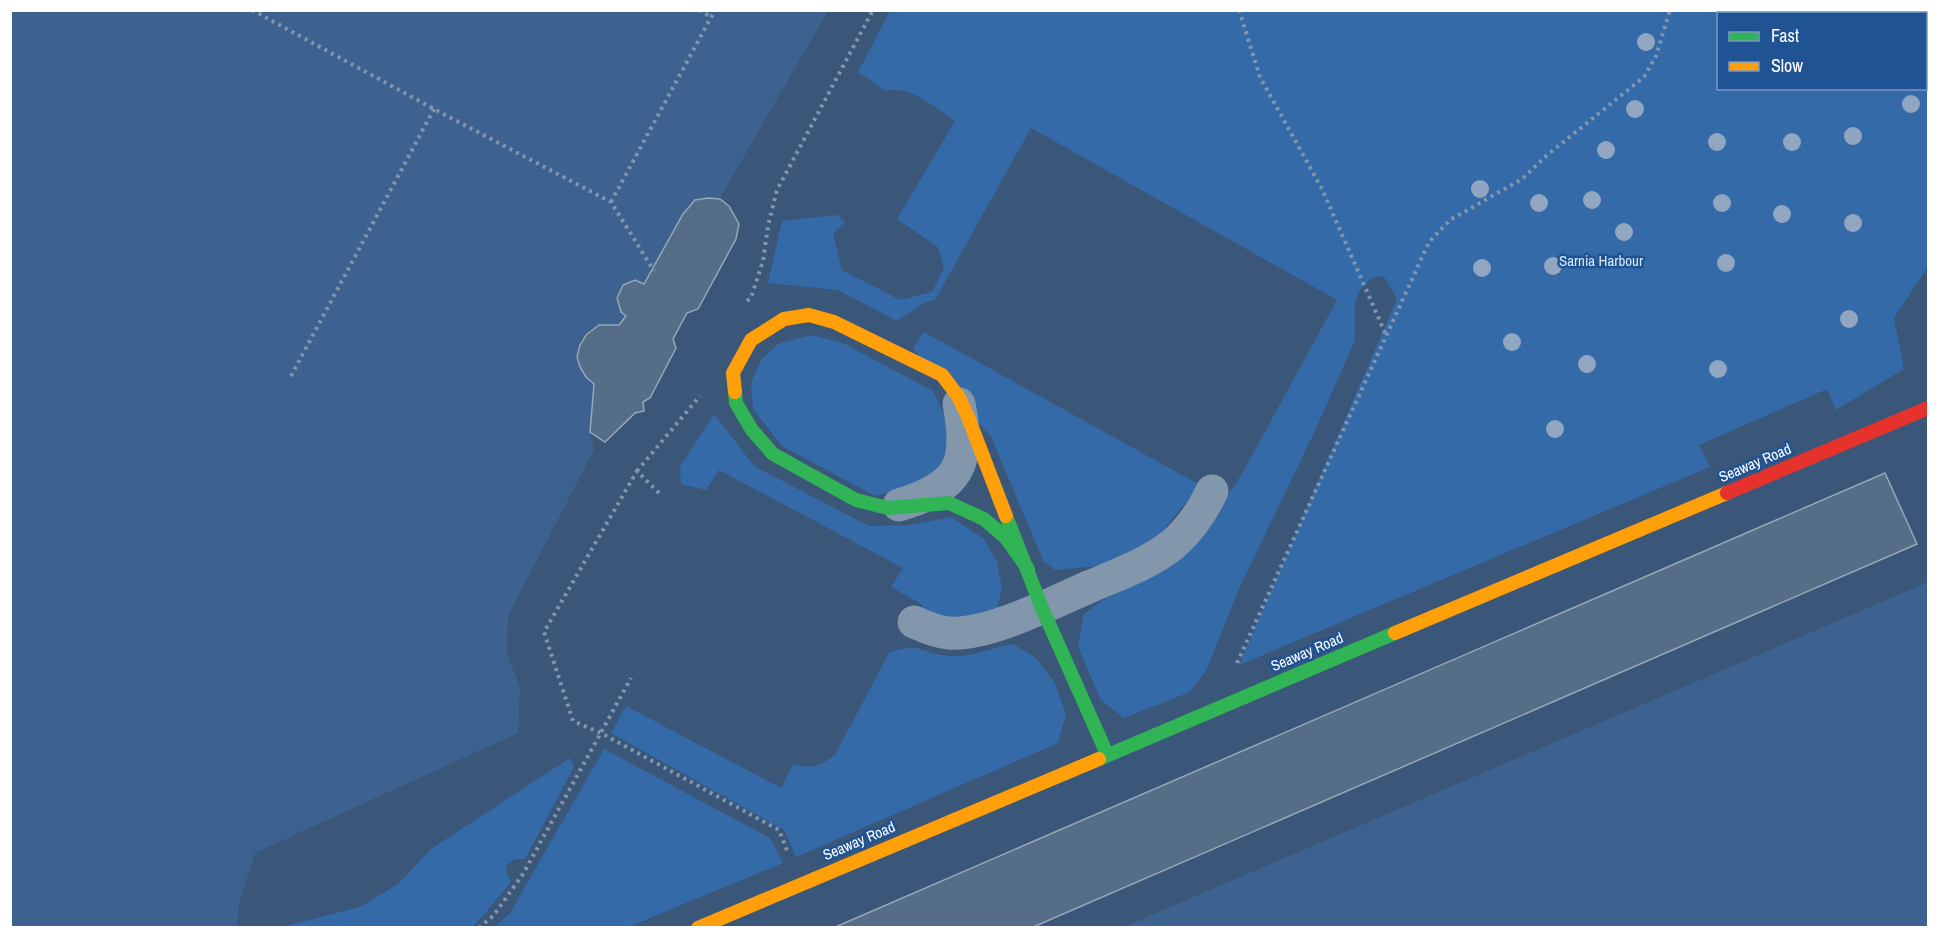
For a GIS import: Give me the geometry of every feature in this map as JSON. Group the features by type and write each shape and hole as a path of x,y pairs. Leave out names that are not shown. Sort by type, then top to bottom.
{"street":[{"path":"1028,569 1006,538 984,519 948,503 888,508 856,500 773,454 752,430 736,402 733,373 751,340 784,319 809,315 834,322 942,375 958,396 968,417 1028,569 1042,608 1107,754"},
{"path":"888,508 922,498 941,487 959,468 964,443 958,396"},
{"name":"Seaway Road","path":"698,927 1929,408"},
{"path":"914,622 930,629 950,633 976,631 1042,608 1127,571 1152,558 1189,529 1203,510 1212,491"}],"path":[{"path":"252,10 611,202 654,272"},
{"path":"699,10 711,17"},
{"path":"611,202 715,10"},
{"path":"744,304 751,298 762,261 777,190 873,10"},
{"path":"1239,10 1260,77 1322,189 1387,336"},
{"path":"1236,666 1429,242 1450,220 1522,179 1546,156 1644,77 1656,56 1670,10"},
{"path":"291,376 434,109"},
{"path":"702,394 637,471 544,632 573,721 601,733 779,830 800,885"},
{"path":"637,471 659,493"},
{"path":"479,927 494,915 523,874 631,678"}],"green space":[{"name":"Sarnia Harbour","path":"890,11 1928,11 1928,267 1894,318 1904,369 1836,410 1827,389 1699,445 1710,467 1239,665 1397,299 1385,278 1379,276 1369,280 1360,290 1355,303 1355,340 1319,422 1238,591 1207,669 1190,692 1124,718 1101,700 1078,647 1084,614 1101,601 1161,571 1201,537 1243,472 1337,300 1031,128 935,300 926,302 897,321 838,290 768,283 782,221 837,215 845,222 833,234 842,270 900,300 932,292 944,268 938,247 897,219 955,121 913,94 895,90 886,91 858,72"},
{"path":"924,332 1200,485 1158,537 1109,565 1055,570 1043,560 991,437 913,349"},
{"path":"811,335 843,343 933,391 947,421 948,454 929,483 875,496 782,446 753,409 751,382 762,359 778,344"},
{"path":"714,414 754,466 869,526 910,525 951,517 984,539 997,562 1002,587 997,609 970,622 917,615 923,605 891,587 903,568 719,470 706,490 681,484 680,467"},
{"path":"1013,644 1036,658 1054,681 1066,714 1058,743 796,857 784,830 611,733 626,706 781,788 793,764 805,767 816,766 836,753 889,653 915,648 940,655 957,656"},
{"path":"604,749 770,838 783,863 628,927 495,927 510,913"},
{"path":"570,758 574,767 525,859 515,859 507,865 506,871 511,882 470,928 282,927 360,907 398,884 431,849"}],"shaded area":[{"path":"10,11 828,11 720,198 694,200 675,227 644,283 634,280 622,285 616,298 621,312 626,316 620,325 602,325 590,330 580,343 579,360 582,369 593,384 590,432 594,450 508,616 507,653 520,688 518,733 255,853 239,903 237,927 11,927"},
{"path":"1928,582 1928,927 1123,927"}],"building":[{"path":"720,199 729,206 739,224 736,239 698,309 687,313 673,339 676,348 650,398 643,402 644,411 635,413 605,442 590,432 594,384 580,367 577,357 580,345 586,335 599,325 619,325 626,316 621,312 617,298 623,285 635,280 644,284 683,214 695,200"},
{"path":"1885,473 1917,544 1031,928 833,928"}],"traffic: fast":[{"path":"735,392 736,403 752,430 773,454 856,500 888,508 949,503 984,519 1006,538 1028,569"},
{"path":"1006,516 1042,608 1107,754"},
{"path":"1099,759 1395,633"}],"traffic: slow":[{"path":"735,392 733,373 751,340 784,319 809,315 834,322 942,375 958,396 968,417 1006,516"},
{"path":"1395,633 1727,493"},
{"path":"698,928 1099,759"}],"traffic: jam":[{"path":"1727,493 1928,408"}]}
